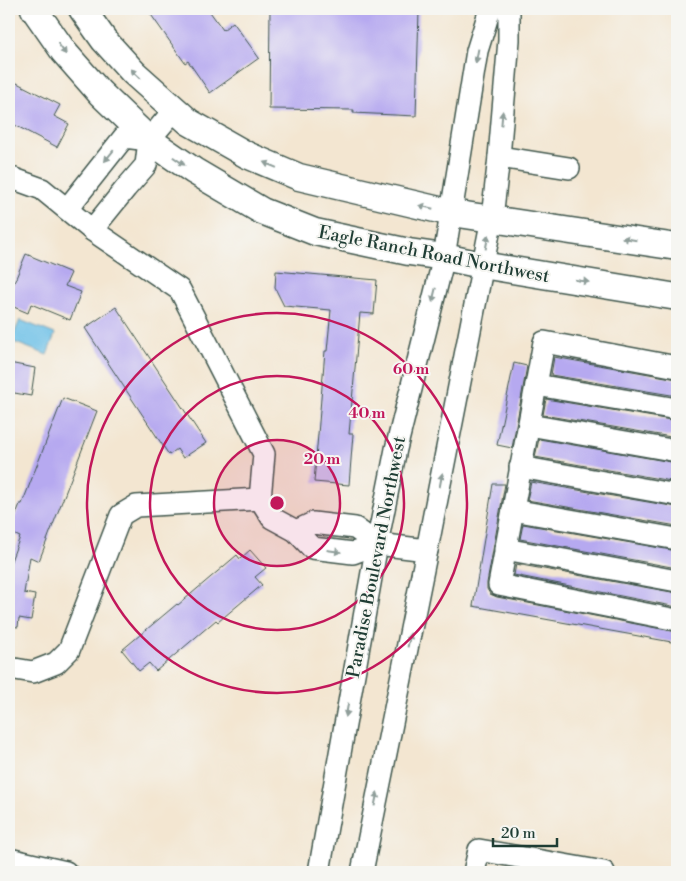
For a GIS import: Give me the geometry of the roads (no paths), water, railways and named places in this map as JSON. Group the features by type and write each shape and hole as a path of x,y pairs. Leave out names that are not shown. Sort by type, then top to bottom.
{"main road":[{"name":"Eagle Ranch Road Northwest","path":"34,9 64,52 100,93 148,140 194,171 262,211 315,232 410,252 677,297"},
{"path":"82,9 104,40 128,66 189,122 247,155 299,177 452,213 677,247"}],"street":[{"name":"Paradise Boulevard Northwest","path":"319,872 377,544 396,449 444,257 477,51 490,9"},
{"path":"362,872 492,218 509,40 509,9"},
{"path":"92,230 146,165 148,140 174,109"},
{"path":"67,209 124,137 148,140"},
{"path":"499,157 569,168"},
{"path":"9,177 42,189 92,230 180,290 264,454 260,499 272,518 296,531 312,548 353,553 377,544 427,550"},
{"path":"677,367 544,342 499,585 677,620"},
{"path":"536,385 677,409"},
{"path":"529,425 677,451"},
{"path":"520,467 677,496"},
{"path":"9,668 33,672 56,663 69,650 121,515 136,506 260,499"},
{"path":"513,510 677,539"},
{"path":"505,549 677,580"},
{"path":"474,872 479,850 604,872"},
{"path":"9,859 66,872"}],"water":[{"path":"20,320 55,334 47,355 11,341"}]}
